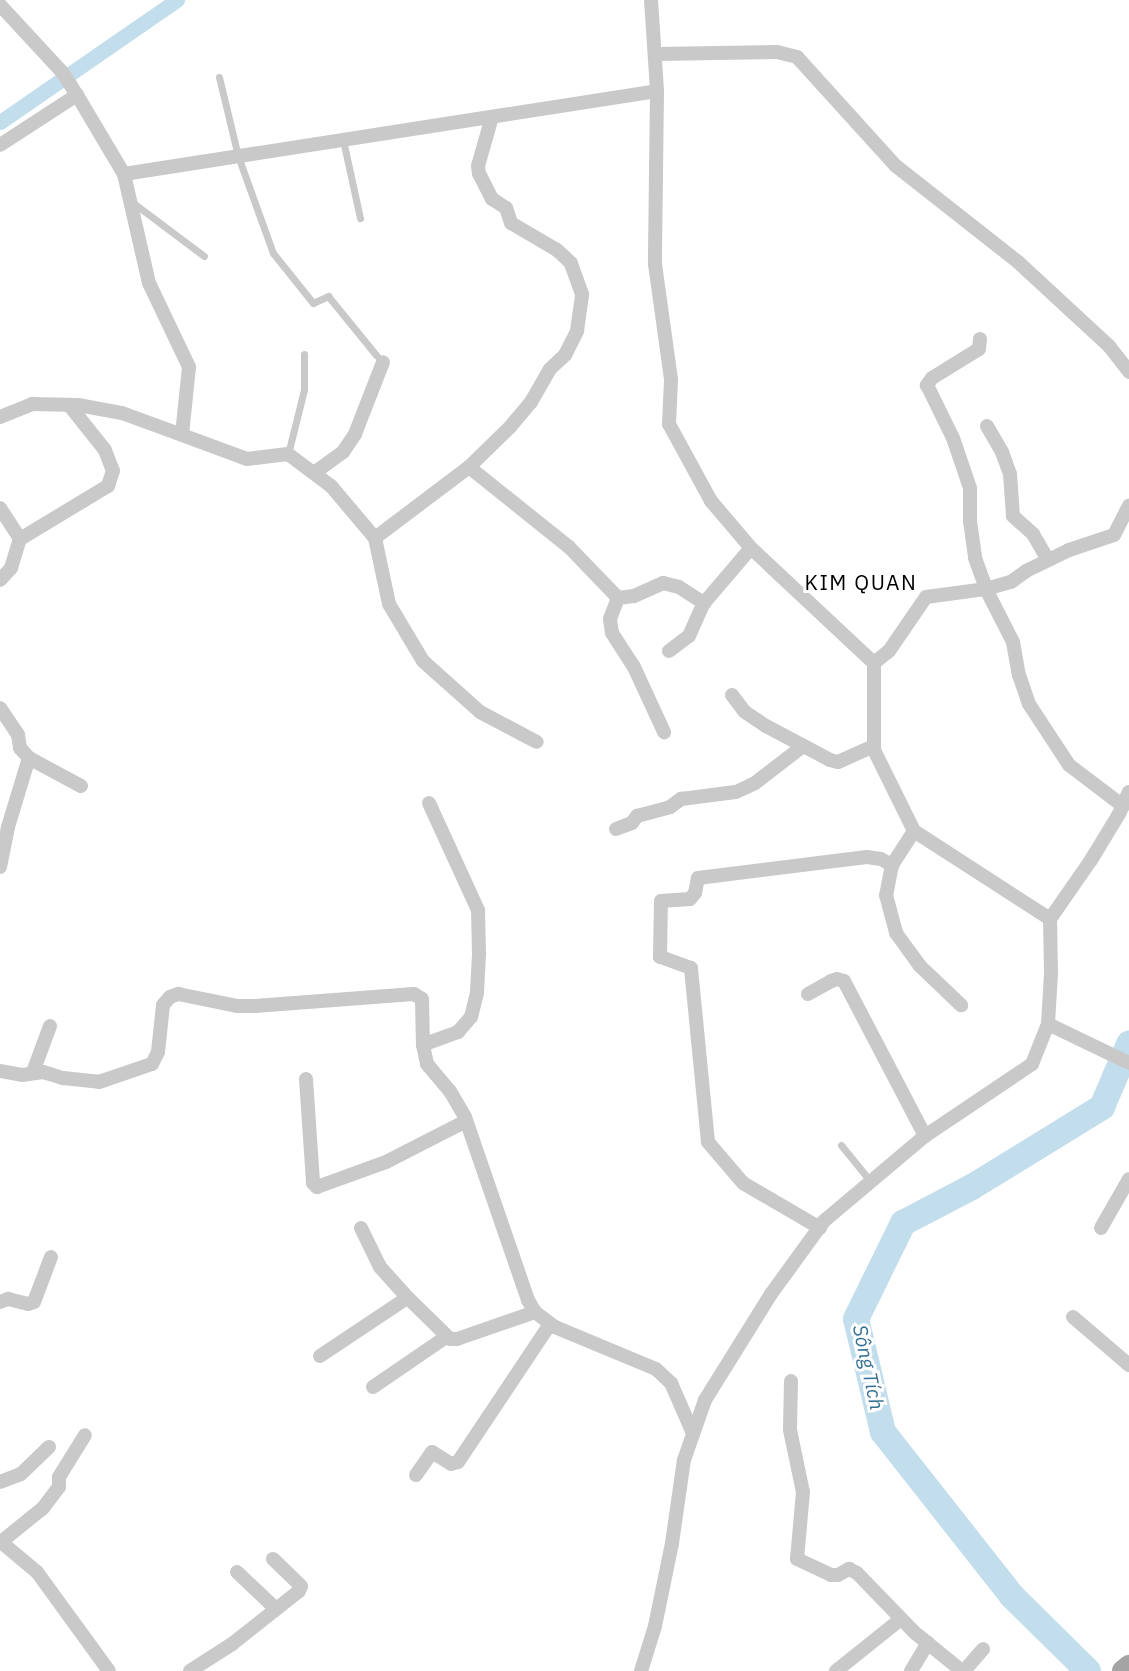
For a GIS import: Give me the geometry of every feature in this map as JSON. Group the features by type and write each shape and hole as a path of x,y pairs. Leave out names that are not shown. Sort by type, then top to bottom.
{"main road":[{"path":"1123,1671 1129,1666"}],"street":[{"path":"651,0 657,91 655,264 671,380 669,423 711,501 751,548 874,663 874,746 914,831 1050,919"},
{"path":"0,5 63,73 124,174 149,283 189,367 182,435"},
{"path":"655,54 777,52 797,57 896,166 1018,262 1110,346 1129,372"},
{"path":"0,145 75,91"},
{"path":"124,174 657,91"},
{"path":"375,538 469,467 531,402 550,369 572,345 577,331 582,294 571,263 557,250 515,227 506,208 490,196 478,166 492,117"},
{"path":"980,339 979,348 932,378 927,385 954,438 970,488 970,521 975,558 986,589 1013,642 1019,675 1029,704 1069,765 1123,806"},
{"path":"314,473 343,452 355,434 380,359"},
{"path":"0,417 32,404 69,405 122,413 247,459 288,454 331,486 375,538 389,604 423,661 480,712 537,742"},
{"path":"0,580 11,568 20,539 108,486 113,471 105,450 69,405"},
{"path":"987,426 1002,452 1010,474 1013,516 1033,534 1048,560"},
{"path":"469,467 569,547 618,598"},
{"path":"874,663 889,651 927,597 986,589 1011,582 1048,560 1102,537 1114,535 1129,506"},
{"path":"0,508 20,539"},
{"path":"669,651 689,636 704,603 751,548"},
{"path":"618,598 634,596 663,583 679,587 704,603"},
{"path":"618,598 610,619 612,633 634,667 664,732"},
{"path":"732,695 745,712 830,760 838,762 874,746"},
{"path":"0,708 18,735 20,748 29,758 81,786"},
{"path":"616,829 632,823 637,816 670,807 681,799 736,792 755,783 803,746"},
{"path":"0,867 8,827 29,758"},
{"path":"641,1671 655,1626 672,1543 684,1460 692,1431 705,1400 753,1323 820,1228 925,1136 1032,1064 1054,1027 1050,919 1091,860 1129,792"},
{"path":"423,1045 449,1036 466,1026 476,1001 479,954 478,910 429,803"},
{"path":"914,831 892,865 886,895 896,933 920,966 961,1005"},
{"path":"820,1228 743,1183 708,1142 691,968 688,965 660,957 661,901 690,899 695,893 698,878 867,857 881,859 892,865"},
{"path":"808,994 837,979 844,981 925,1136"},
{"path":"0,1071 22,1075 33,1072 99,1082 152,1064 158,1052 163,1005 170,997 178,994 237,1006 414,994 422,999 423,1045 427,1064 450,1091 466,1121 528,1300 535,1312 550,1324 656,1369 671,1383 692,1431"},
{"path":"33,1072 50,1026"},
{"path":"1054,1027 1129,1063"},
{"path":"306,1078 313,1183 318,1186 386,1162 466,1121"},
{"path":"1101,1228 1129,1179"},
{"path":"361,1228 380,1267 446,1337 457,1339 535,1312"},
{"path":"0,1302 8,1299 28,1305 34,1302 51,1257"},
{"path":"320,1356 407,1298"},
{"path":"1073,1317 1129,1365"},
{"path":"416,1475 432,1452 451,1464 458,1462 550,1324"},
{"path":"373,1387 446,1337"},
{"path":"791,1381 790,1430 802,1492 797,1559 831,1575 837,1575 849,1569 857,1573 901,1619 963,1671 983,1649"},
{"path":"85,1435 59,1477 58,1487 42,1508 1,1541 37,1572 109,1671"},
{"path":"0,1482 21,1474 49,1447"},
{"path":"190,1671 232,1644 299,1592 301,1586 273,1559"},
{"path":"237,1572 276,1609"},
{"path":"836,1671 901,1619"},
{"path":"910,1671 928,1643"}],"lane":[{"path":"219,77 238,156 273,254 313,303 328,296 380,359"},
{"path":"343,140 360,218"},
{"path":"130,201 204,256"},
{"path":"288,454 304,390 304,354"},
{"path":"841,1144 871,1182"}],"waterway":[{"path":"0,122 177,0"},
{"name":"Sông Tích","path":"1088,1671 1012,1596 883,1432 856,1319 903,1223 972,1187 1102,1107 1129,1044"}],"district":[{"name":"KIM QUAN","path":"861,582"}]}
